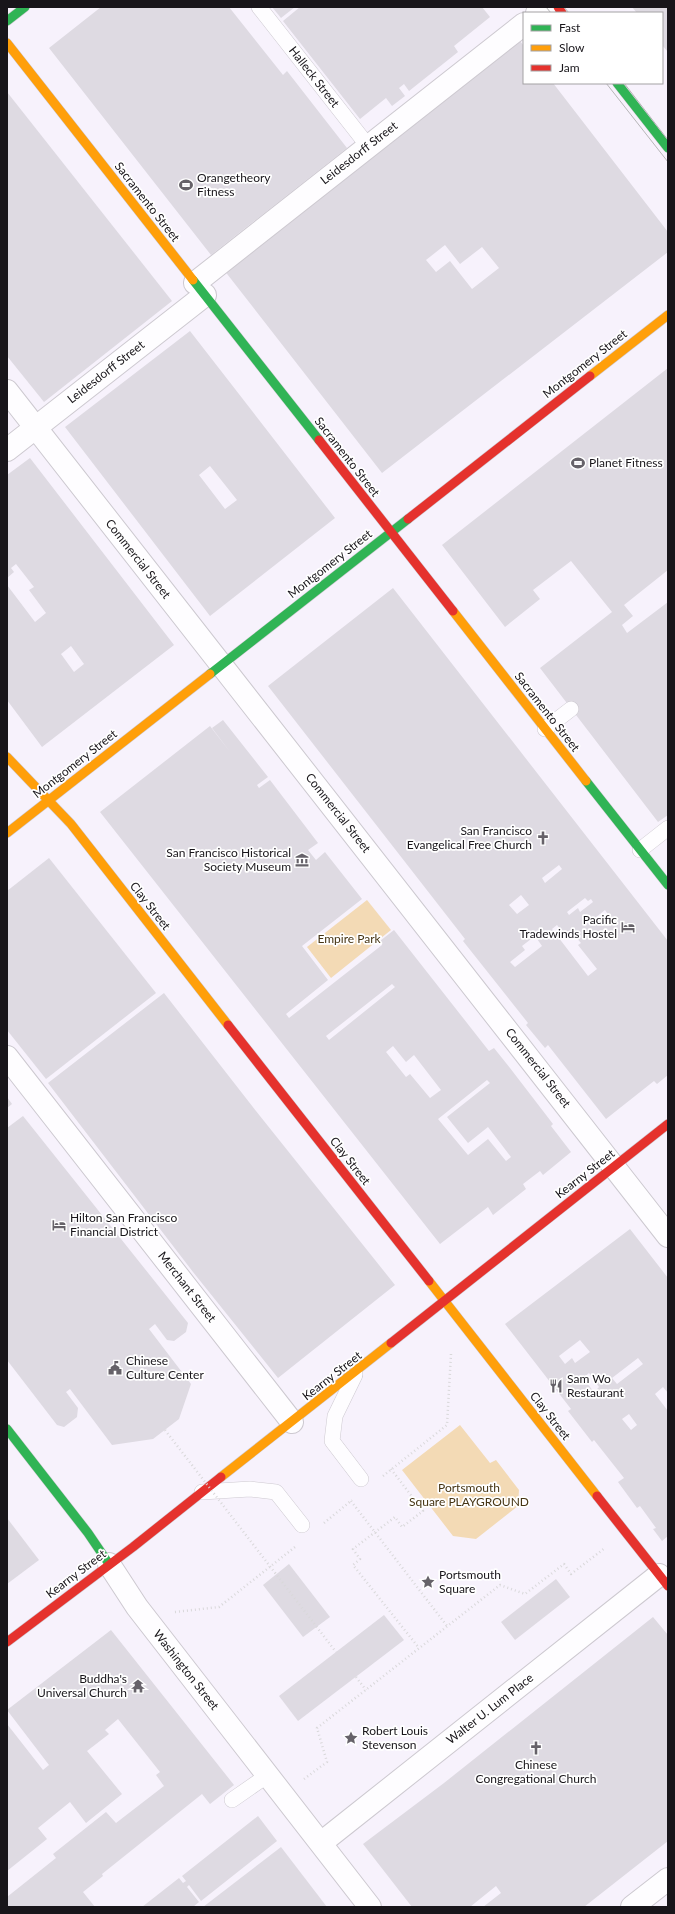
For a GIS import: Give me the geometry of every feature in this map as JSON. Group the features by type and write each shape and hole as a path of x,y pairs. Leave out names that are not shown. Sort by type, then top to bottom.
{"street":[{"path":"7,21 25,7"},
{"name":"Leidesdorff Street","path":"7,450 36,428 368,146 523,25"},
{"name":"Sacramento Street","path":"7,43 668,885"},
{"path":"618,84 668,148"},
{"name":"Montgomery Street","path":"7,833 668,315"},
{"name":"Commercial Street","path":"7,391 668,1236"},
{"name":"Clay Street","path":"7,757 48,802 71,824 443,1301 664,1580"},
{"name":"Merchant Street","path":"7,1057 292,1422"},
{"name":"Kearny Street","path":"7,1642 356,1372 443,1301 668,1124"},
{"name":"Washington Street","path":"7,1429 88,1533 137,1607 268,1775 367,1906"},
{"name":"Walter U. Lum Place","path":"321,1844 664,1580"},
{"path":"632,1907 668,1879"}],"lane":[{"name":"Halleck Street","path":"259,7 368,146"},
{"path":"545,729 571,709"},
{"path":"640,850 668,828"},
{"path":"356,1372 335,1416 332,1441 361,1479"},
{"path":"202,1492 250,1489 276,1492 302,1525"},
{"path":"232,1800 268,1775"}],"path":[{"path":"165,1430 336,1652"},
{"path":"392,1469 423,1511 402,1527 394,1517 353,1549 360,1559 354,1565 419,1648"},
{"path":"352,1501 447,1626"},
{"path":"302,1780 327,1762 317,1728 500,1585 525,1594 564,1564 571,1574 607,1546"},
{"path":"175,1612 204,1608"},
{"path":"356,1677 366,1690"}],"green space":[{"name":"Empire Park","path":"367,900 391,930 331,978 307,947"},
{"name":"Portsmouth Square PLAYGROUND","path":"460,1425 490,1463 496,1460 519,1490 518,1506 476,1539 453,1536 402,1470"}],"building":[{"path":"101,7 229,7 283,75 287,71 347,148 211,255 49,48"},
{"path":"272,7 295,7 281,18"},
{"path":"300,7 482,7 490,17 454,46 458,52 409,91 404,84 399,88 405,96 392,106 386,98 360,119 283,21"},
{"path":"632,7 668,7 668,52 663,46 663,12 636,12"},
{"path":"520,41 523,45 523,84 554,84 668,232 668,252 382,473 224,270","holes":["445,245 460,264 482,247 499,268 472,289 450,261 436,272 426,260"]},
{"path":"7,92 172,301 44,402 7,356"},
{"path":"190,331 335,518 210,616 65,427","holes":["210,466 237,500 225,509 199,475"]},
{"path":"668,368 668,570 624,605 633,616 622,625 627,633 668,602 668,815 658,822 540,668 612,612 571,561 533,590 540,599 505,627 442,545"},
{"path":"30,458 174,645 42,747 7,700 7,585 35,622 46,613 29,590 34,587 16,564 11,568 14,572 7,578 7,475","holes":["71,646 84,664 74,672 61,654"]},
{"path":"393,588 668,941 668,1075 657,1084 654,1081 606,1119 548,1045 545,1048 526,1025 528,1023 463,941 465,939 268,686","holes":["559,865 562,869 545,883 542,878","521,895 529,905 517,914 509,905","585,898 588,901 591,899 593,902 580,912 578,908 569,915 567,912","605,910 611,919 602,926 595,918","557,925 566,937 572,933 581,943 578,945 597,969 588,976 552,929","535,936 542,946 515,967 510,962 525,950 522,946"]},
{"path":"223,720 268,777 257,785 259,788 270,780 318,843 308,850 316,860 325,852 362,899 302,946 328,980 286,1014 289,1018 382,945 380,941 394,930 489,1051 494,1048 510,1068 553,1124 551,1126 571,1152 543,1175 540,1171 523,1184 526,1189 493,1215 488,1207 440,1244 100,812 210,726 230,752 212,728","holes":["392,984 395,987 329,1040 326,1036","393,1046 406,1062 414,1055 441,1090 430,1098 410,1074 406,1077 386,1052","487,1080 490,1083 447,1117 468,1143 488,1127 511,1157 506,1161 488,1139 468,1155 438,1119"]},
{"path":"49,858 156,993 46,1079 7,1030 7,891"},
{"path":"164,993 395,1285 278,1378 193,1272 48,1083"},
{"path":"7,1097 12,1104 7,1108"},
{"name":"Hilton San Francisco Financial District","path":"23,1116 188,1323 186,1332 174,1341 167,1340 155,1324 149,1329 191,1384 179,1419 153,1439 112,1445 70,1389 66,1392 78,1408 77,1417 64,1427 57,1425 7,1360 7,1128"},
{"path":"630,1229 668,1278 668,1393 663,1387 655,1394 668,1411 668,1536 662,1541 653,1529 656,1528 640,1506 637,1508 618,1482 624,1478 594,1440 592,1442 568,1411 571,1409 505,1324","holes":["580,1340 590,1352 575,1363 572,1358 565,1364 559,1356","638,1358 643,1364 617,1384 612,1378","589,1373 599,1387 594,1392 583,1378","629,1414 637,1425 631,1430 622,1419"]},
{"path":"7,1518 39,1560 7,1584"},
{"path":"289,1564 330,1617 303,1637 263,1585"},
{"path":"556,1579 570,1597 515,1640 501,1622"},
{"path":"384,1615 404,1640 298,1721 279,1696"},
{"path":"653,1617 668,1635 668,1841 584,1907 483,1907 501,1893 496,1886 470,1907 412,1907 363,1844 444,1783"},
{"path":"111,1630 234,1785 210,1804 202,1794 102,1874 103,1876 83,1892 95,1907 7,1907 7,1897 56,1858 53,1854 106,1812 116,1823 164,1786 156,1775 160,1772 118,1719 105,1730 109,1734 87,1751 122,1794 86,1823 70,1802 38,1828 47,1839 7,1871 7,1724 43,1770 49,1765 7,1710"},
{"path":"258,1816 277,1841 201,1901 189,1885 187,1887 199,1902 193,1907 142,1907 179,1878 183,1883 186,1881 182,1876"},
{"path":"281,1847 327,1907 203,1907"}],"tram line":[{"path":"546,7 550,12"},
{"path":"564,7 568,12"},
{"path":"607,84 668,162"},
{"path":"625,84 668,140"}],"traffic: fast":[{"path":"7,21 25,7"},
{"path":"618,84 668,148"},
{"path":"193,280 319,440"},
{"path":"210,674 408,519"},
{"path":"586,781 668,885"},
{"path":"7,1429 88,1533 109,1564"}],"traffic: slow":[{"path":"7,43 193,280"},
{"path":"590,376 668,315"},
{"path":"453,611 586,781"},
{"path":"7,833 210,674"},
{"path":"7,757 71,824 228,1025"},
{"path":"429,1281 597,1496"},
{"path":"221,1477 391,1343"}],"traffic: jam":[{"path":"558,7 561,12"},
{"path":"408,519 590,376"},
{"path":"319,440 453,611"},
{"path":"228,1025 429,1281"},
{"path":"391,1343 668,1124"},
{"path":"7,1642 133,1547 221,1477"},
{"path":"597,1496 668,1586"}],"place":[{"name":"Orangetheory Fitness","path":"186,185"},
{"name":"Planet Fitness","path":"578,463"},
{"name":"San Francisco Evangelical Free Church","path":"543,838"},
{"name":"San Francisco Historical Society Museum","path":"302,860"},
{"name":"Pacific Tradewinds Hostel","path":"628,927"},
{"name":"Hilton San Francisco Financial District","path":"59,1225"},
{"name":"Chinese Culture Center","path":"115,1368"},
{"name":"Sam Wo Restaurant","path":"556,1386"},
{"name":"Portsmouth Square","path":"428,1582"},
{"name":"Buddha's Universal Church","path":"138,1686"},
{"name":"Robert Louis Stevenson","path":"351,1738"},
{"name":"Chinese Congregational Church","path":"536,1748"}]}
